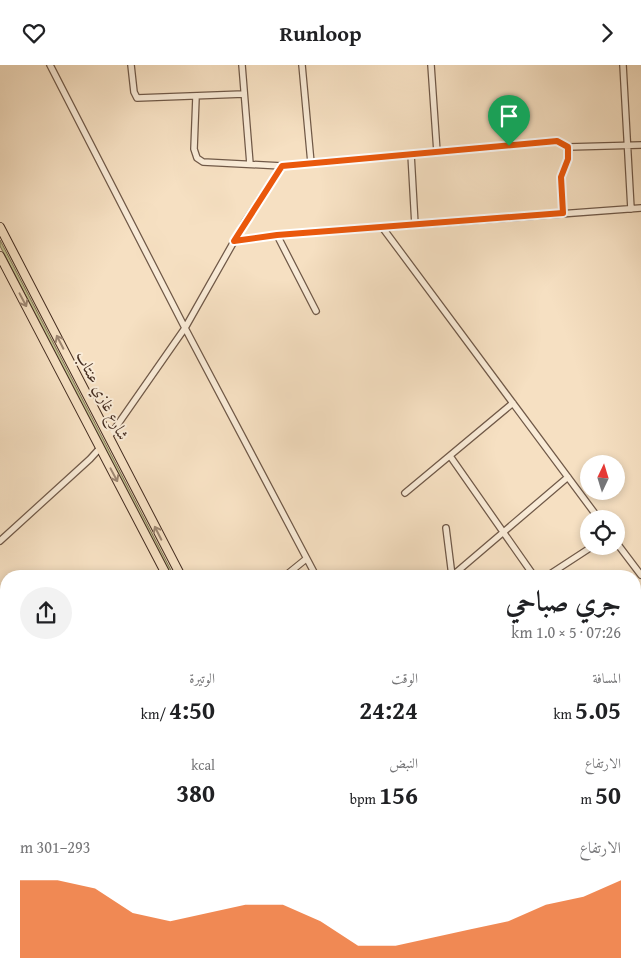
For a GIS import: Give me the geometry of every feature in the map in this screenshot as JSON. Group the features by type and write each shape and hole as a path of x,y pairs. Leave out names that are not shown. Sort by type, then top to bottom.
{"highway":[{"name":"شارع غازي عنتاب","path":"0,227 178,570"},
{"path":"0,256 164,570"}],"street":[{"path":"50,65 185,328 312,570"},
{"path":"131,65 134,92 137,98 244,95"},
{"path":"242,65 250,164"},
{"path":"302,65 311,163"},
{"path":"431,65 437,152"},
{"path":"623,65 631,209"},
{"path":"196,97 194,149 197,158 203,162 282,166 557,141 568,147 641,145"},
{"path":"563,213 561,177 568,159 568,147"},
{"path":"412,155 415,225"},
{"path":"109,437 185,328 234,241 282,166"},
{"path":"234,241 277,235 641,208"},
{"path":"382,227 592,510"},
{"path":"277,235 316,311"},
{"path":"405,493 513,403"},
{"path":"0,541 100,448"},
{"path":"450,456 530,570"},
{"path":"459,570 568,477"},
{"path":"446,528 451,570"},
{"path":"556,570 580,554"},
{"path":"625,554 637,570"},
{"path":"292,570 306,559"}],"green space":[{"path":"0,240 171,570 167,570 0,246"}],"route":[{"path":"557,141 568,147 568,159 561,177 563,213 277,235 234,241 245,221 282,166 509,146 557,141"}]}
